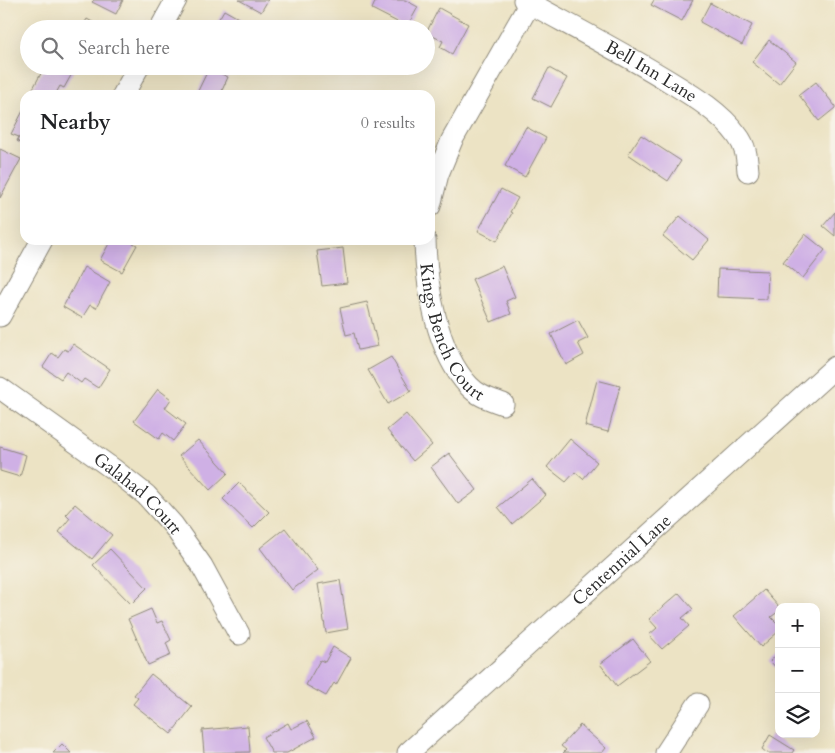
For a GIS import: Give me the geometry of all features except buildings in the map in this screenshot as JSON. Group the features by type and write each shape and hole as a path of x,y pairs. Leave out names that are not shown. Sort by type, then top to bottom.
{"street":[{"path":"165,20 176,0"},
{"path":"435,186 452,140 527,2"},
{"name":"Bell Inn Lane","path":"527,2 651,70 693,96 724,120 739,136 746,152 748,171"},
{"path":"126,90 134,75"},
{"path":"0,316 39,245"},
{"name":"Kings Bench Court","path":"425,245 429,289 439,329 454,367 470,387 483,397 503,404"},
{"name":"Centennial Lane","path":"408,753 835,367"},
{"name":"Galahad Court","path":"0,388 146,495 172,525 202,566 239,634"},
{"path":"666,753 698,704"}]}
